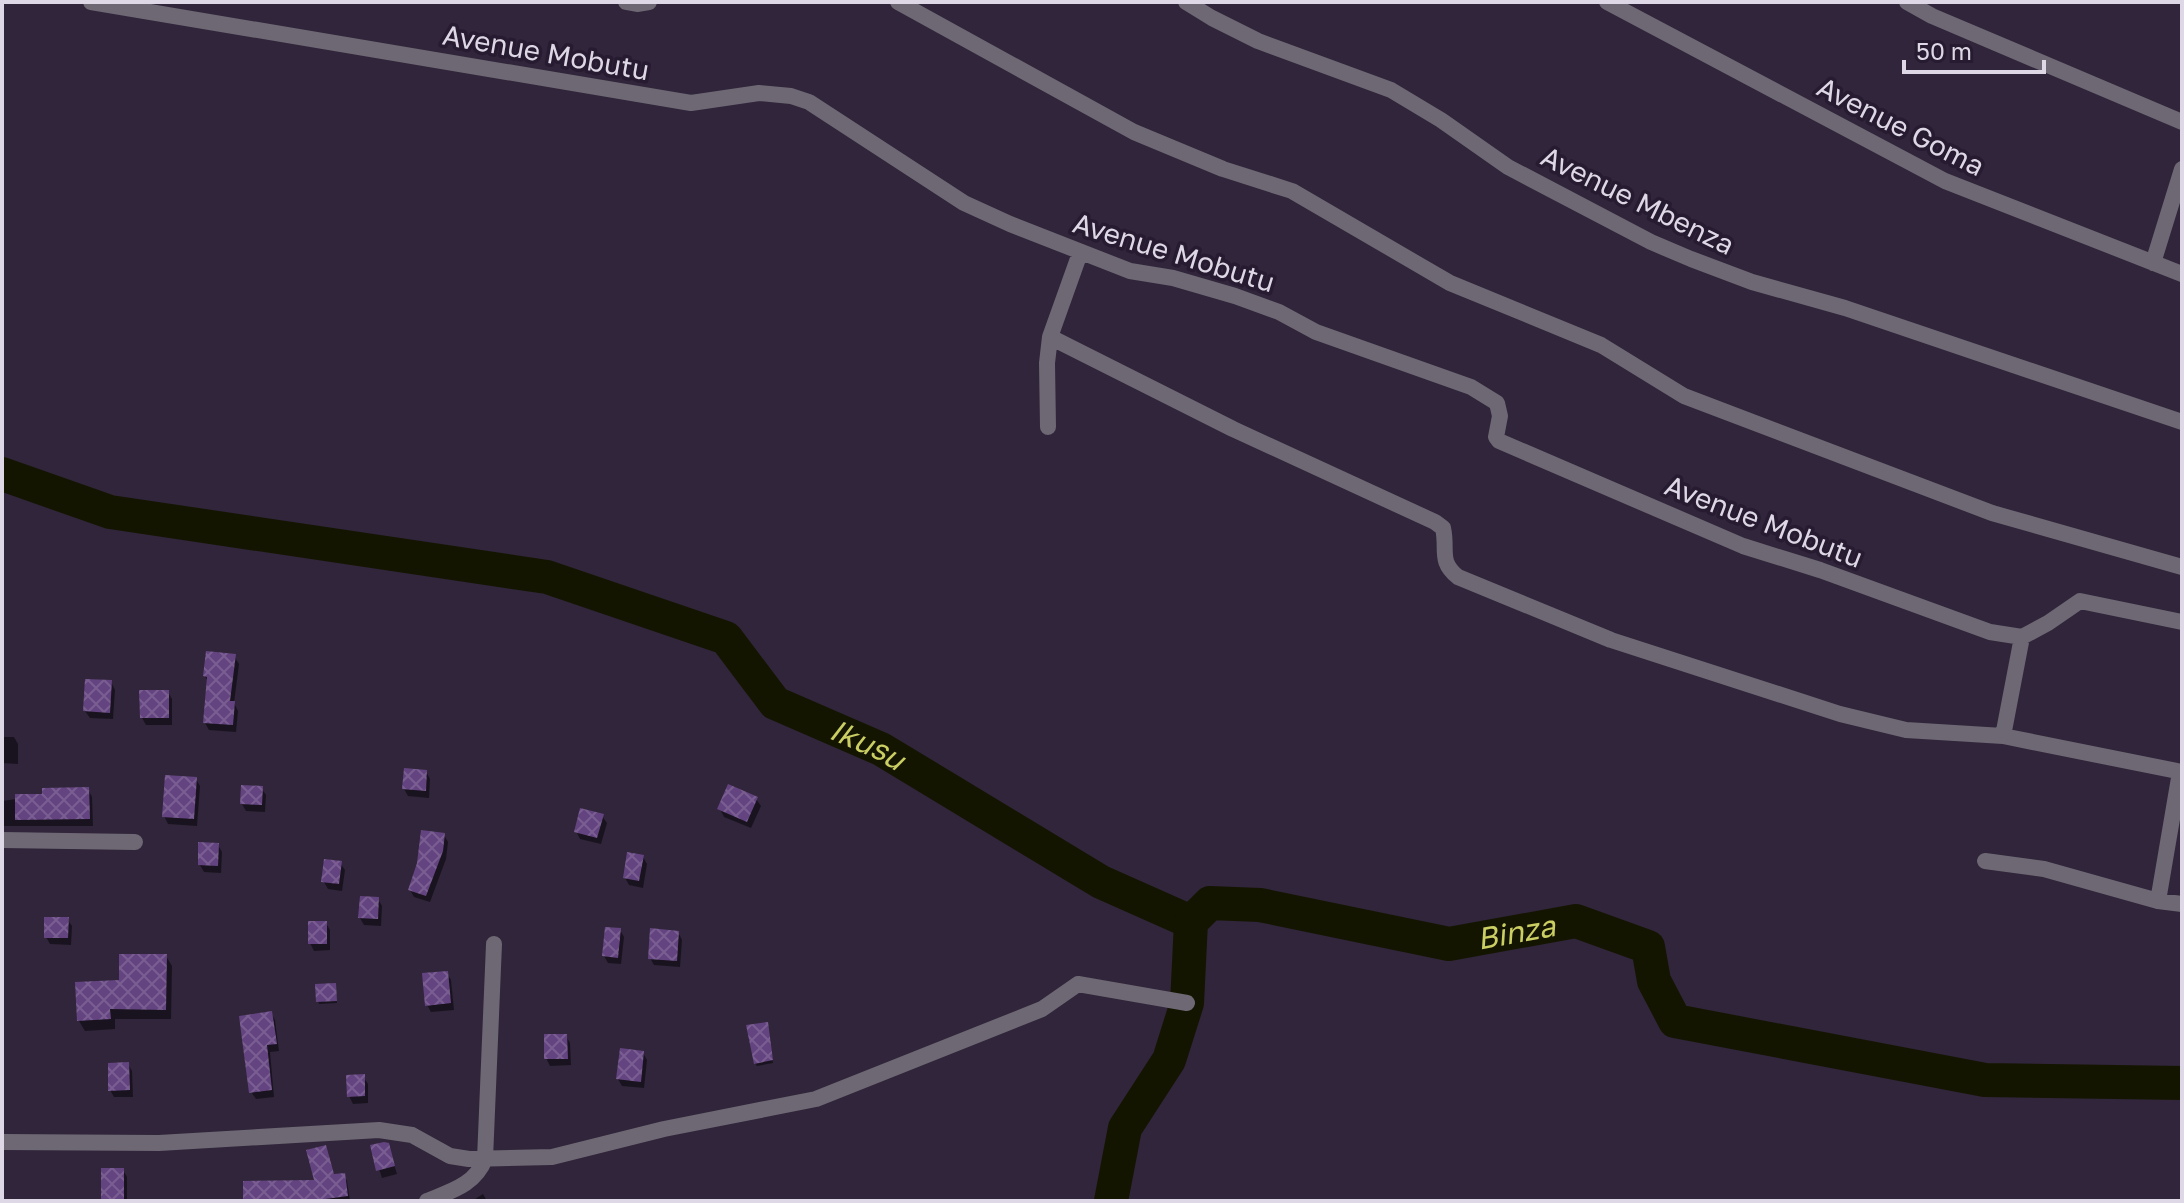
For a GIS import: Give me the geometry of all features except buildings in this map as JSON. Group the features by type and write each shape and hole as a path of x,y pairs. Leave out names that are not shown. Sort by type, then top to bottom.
{"street":[{"name":"Avenue Mobutu","path":"91,2 691,103 759,93 791,96 826,111 964,203 1080,253 1130,271 1173,278 1235,296 1279,312 1316,332 1471,387 1497,403 1500,416 1496,437 1499,441 1743,546 1820,570 1990,632 2022,637"},
{"path":"626,2 649,2"},
{"path":"898,2 1134,132 1223,169 1292,191 1450,283 1601,345 1684,396 1992,513 2182,567"},
{"name":"Avenue Mbenza","path":"1186,2 1258,41 1391,90 1441,120 1508,167 1651,242 1691,259 1752,282 1845,308 2182,422"},
{"name":"Avenue Goma","path":"1607,2 1945,181 2182,274"},
{"path":"1907,2 1932,16 2182,122"},
{"path":"2153,263 2182,169"},
{"path":"1048,427 1047,363 1050,337 1080,253"},
{"path":"1050,337 1233,429 1435,522 1443,528 1444,560 1448,569 1458,577 1611,640 1840,714 1906,730 2003,736 2181,772 2158,901"},
{"path":"2003,736 2022,637 2080,601 2182,622"},
{"path":"2,840 135,842"},
{"path":"1985,861 2044,869 2158,901 2182,904"},
{"path":"427,1201 468,1184 480,1173 485,1159 494,944"},
{"path":"2,1142 159,1143 379,1130 412,1135 450,1156 485,1159 552,1157 664,1129 816,1099 1042,1009 1078,984 1187,1003"}],"waterway":[{"name":"Ikusu","path":"2,474 110,512 547,577 726,638 775,703 881,749 1101,882 1191,922"},
{"name":"Binza","path":"1111,1201 1125,1128 1169,1060 1187,1003 1191,922 1210,903 1260,905 1449,944 1576,921 1648,947 1654,981 1675,1021 1985,1080 2182,1083"}]}
